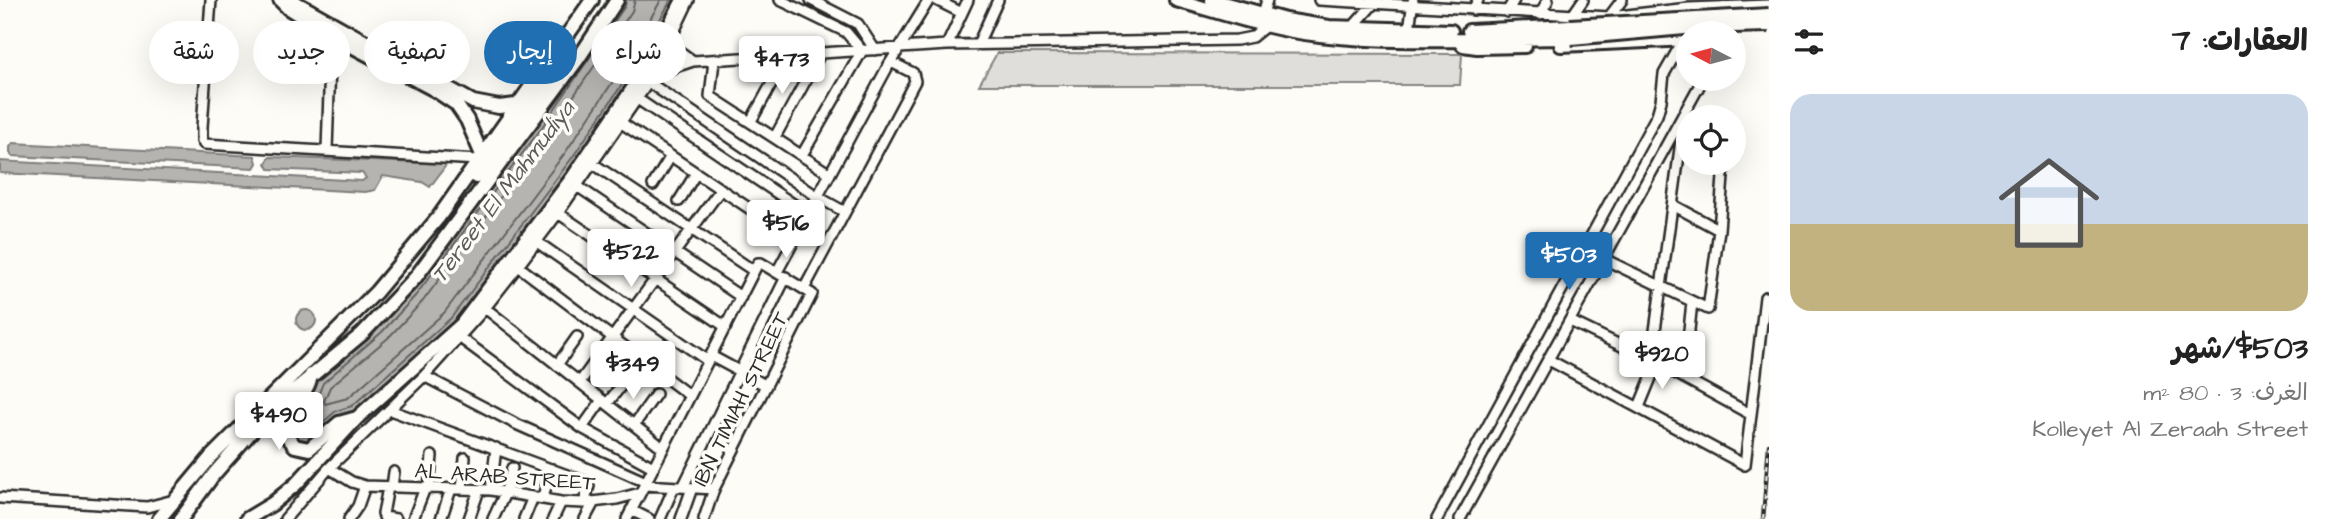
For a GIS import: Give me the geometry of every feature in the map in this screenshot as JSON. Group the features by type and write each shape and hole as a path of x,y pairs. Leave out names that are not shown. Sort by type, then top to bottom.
{"main road":[{"path":"280,0 309,21"},
{"path":"291,0 459,99 480,158"},
{"path":"438,218 592,0"},
{"path":"181,519 242,440 311,375 362,334 415,278 578,59 617,0"},
{"path":"247,519 272,504 296,484 357,418 461,325 573,177 648,66 683,0"},
{"path":"1176,0 1265,20 1350,29 1459,31 1769,15"},
{"path":"1221,1 1293,31 1346,38 1446,39 1571,26 1769,25"},
{"path":"1446,39 1493,48 1676,39"},
{"path":"350,45 435,90 459,99 486,106 516,105"},
{"path":"159,519 211,457 376,292 467,187 556,74 578,59"},
{"path":"311,375 308,388 282,423 283,431 295,446 309,449 342,421 357,418"},
{"path":"170,519 189,483"}],"street":[{"path":"211,0 202,143 480,158"},
{"path":"680,21 689,0"},
{"path":"780,0 846,32 862,51"},
{"path":"811,0 858,24 875,50"},
{"path":"662,519 683,487 740,372 795,239 891,62 929,0"},
{"path":"936,0 962,13"},
{"path":"947,45 968,0"},
{"path":"978,44 998,0"},
{"path":"686,63 947,45 1237,40 1252,37 1265,20 1267,0"},
{"path":"1319,0 1413,2 1472,10 1540,14 1571,26 1609,17 1672,10 1697,4 1769,5"},
{"path":"1472,10 1478,0"},
{"path":"1507,12 1514,0"},
{"path":"1540,14 1548,0"},
{"path":"1571,26 1583,0"},
{"path":"1609,17 1622,0"},
{"path":"1664,0 1672,10"},
{"path":"1350,29 1375,1"},
{"path":"1409,30 1413,2"},
{"path":"1697,4 1702,21"},
{"path":"802,155 862,51"},
{"path":"775,136 820,54"},
{"path":"1437,519 1657,115 1664,74 1676,55"},
{"path":"686,56 693,61"},
{"path":"751,121 788,56"},
{"path":"714,61 710,96 830,174"},
{"name":"IBN TIMIAH STREET","path":"704,519 714,489 845,212 916,79 913,73 891,62"},
{"path":"327,150 329,84"},
{"path":"290,517 329,468 424,376 485,308 558,214 646,84"},
{"path":"651,84 818,197 845,212"},
{"path":"636,98 808,214"},
{"path":"620,122 795,239"},
{"path":"1460,519 1676,127"},
{"path":"653,185 671,156"},
{"path":"592,163 691,229 756,268"},
{"path":"679,201 696,173"},
{"path":"1639,407 1654,361 1661,287 1679,175"},
{"path":"1604,259 1706,310 1709,307 1719,230 1723,175"},
{"path":"577,186 741,297"},
{"path":"580,382 721,189"},
{"path":"1673,205 1719,230"},
{"path":"558,214 726,327"},
{"path":"537,242 709,359 765,385"},
{"path":"649,519 629,515 756,268 761,263 808,292"},
{"path":"518,266 690,396"},
{"path":"1549,360 1745,465 1765,297"},
{"path":"1684,377 1692,303"},
{"path":"485,308 663,448"},
{"path":"1570,321 1654,361 1751,414"},
{"path":"459,337 582,428 653,467"},
{"path":"557,365 578,337"},
{"path":"582,428 630,374 601,353"},
{"path":"424,376 643,487"},
{"path":"634,425 656,394"},
{"path":"390,410 588,483 589,503 585,519"},
{"path":"491,490 496,448"},
{"path":"413,519 427,488 432,456"},
{"path":"462,489 465,458"},
{"name":"AL ARAB STREET","path":"329,468 352,482 365,486 506,491 561,502 589,503 643,487 714,489"},
{"path":"493,519 506,491 512,468"},
{"path":"524,519 552,469"},
{"path":"394,472 383,514 385,518 396,519"},
{"path":"353,517 365,486"},
{"path":"681,519 683,487"},
{"path":"441,519 451,489"},
{"path":"469,519 479,490"},
{"path":"0,498 147,507 174,500"},
{"path":"553,519 561,502"}],"shaded area":[{"path":"997,53 1462,54 1460,85 979,85"}],"water":[{"path":"621,0 679,0 668,21 605,21"},
{"name":"Tereet El Mahmudiya","path":"591,39 591,84 629,84 578,162 456,323 355,412 340,416 308,444 300,441 292,432 289,419 313,388 316,379 355,347 557,84 577,84 577,57"},
{"path":"13,143 255,156 257,163 254,168 12,156 10,147"},
{"path":"270,157 447,164 430,187 422,182 383,176 375,190 365,192 0,173 0,161 362,181 366,178 362,173 269,169 266,163"},
{"path":"306,310 313,313 316,320 313,327 306,330 299,327 296,320 299,313"}],"railway":[{"path":"1763,519 1769,445"}]}
